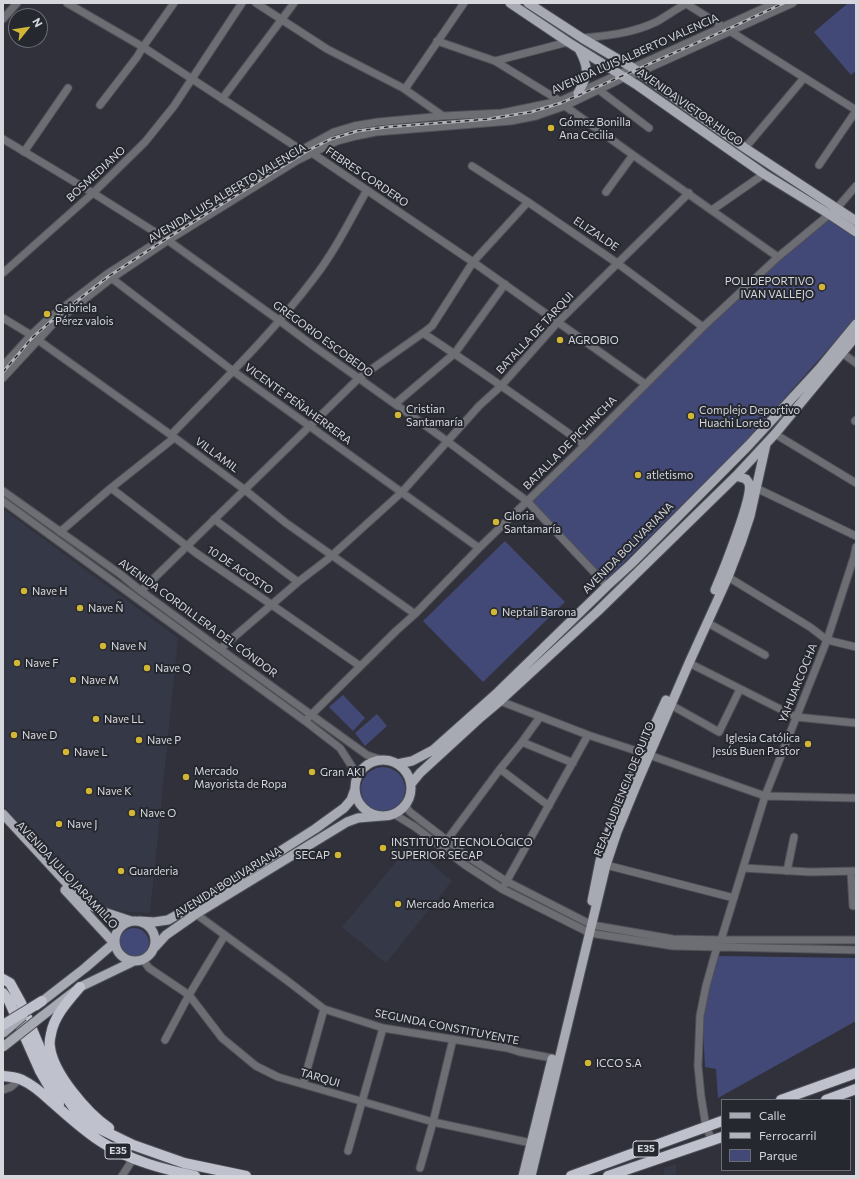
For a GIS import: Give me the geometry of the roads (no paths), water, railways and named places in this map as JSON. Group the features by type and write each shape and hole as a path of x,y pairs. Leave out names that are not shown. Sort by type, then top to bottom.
{"highway":[{"path":"3,979 10,984 21,1003 50,1072 76,1111 96,1127 133,1146"},
{"path":"80,987 60,1011 51,1032 50,1046 56,1065 73,1094 98,1121 133,1146"},
{"path":"3,994 9,1001 40,1071 63,1112"},
{"path":"3,1025 37,1004"},
{"path":"784,1099 856,1073"},
{"path":"3,1076 20,1079 36,1089 63,1112"},
{"path":"829,1099 856,1089"},
{"name":"E35","path":"63,1112 104,1144 133,1159 195,1176"},
{"name":"E35","path":"571,1176 721,1121"},
{"name":"E35","path":"608,1176 721,1137"},
{"name":"E35","path":"133,1146 184,1163 246,1176"}],"main road":[{"name":"AVENIDA VICTOR HUGO","path":"510,3 568,42 637,85 764,174 856,232"},
{"name":"AVENIDA VICTOR HUGO","path":"532,4 582,38 636,70 745,148 856,221"},
{"path":"578,92 585,81 587,74 586,64 579,49"},
{"name":"AVENIDA BOLIVARIANA","path":"382,760 397,764 412,761 434,750 498,692 631,564 748,446 856,324"},
{"name":"AVENIDA BOLIVARIANA","path":"143,960 148,957 154,947 166,935 196,914 348,822 358,818 394,814 405,806 410,796 411,784 420,773 598,611 736,476 776,434 856,336"},
{"name":"REAL AUDIENCIA DE QUITO","path":"523,1176 532,1155 606,865 646,754 720,580 766,444"},
{"path":"736,476 746,479 752,488"},
{"name":"REAL AUDIENCIA DE QUITO","path":"589,928 600,861 608,834 671,705 688,663 708,623 728,577 750,516 752,488"},
{"path":"358,776 368,765 382,760"},
{"path":"397,764 404,769 411,784"},
{"name":"AVENIDA BOLIVARIANA","path":"135,921 154,922 168,920 205,899 315,829 344,808 351,800 358,776"},
{"path":"355,789 359,802 363,807 375,815 382,816"},
{"name":"AVENIDA JULIO JARAMILLO","path":"3,814 73,890 88,904 104,912 135,921"},
{"name":"AVENIDA JULIO JARAMILLO","path":"3,823 114,943"},
{"path":"132,962 120,956 116,950 114,937 120,926 125,923 135,921 145,923 154,933 154,947"},
{"path":"3,1033 37,1004 86,968 114,943"},
{"path":"3,1047 80,987 132,962 143,960"},
{"name":"REAL AUDIENCIA DE QUITO","path":"531,1176 531,1143 556,1059"}],"street":[{"path":"3,19 17,3"},
{"name":"FEBRES CORDERO","path":"67,3 143,47 301,150 312,153 505,284 645,384"},
{"path":"100,105 137,57 174,3"},
{"name":"BOSMEDIANO","path":"3,273 93,193 145,142 167,116 242,3"},
{"path":"256,3 327,49 405,89 443,116"},
{"path":"222,99 294,3"},
{"path":"405,89 464,3"},
{"path":"582,38 609,36 633,30 655,22 687,3 856,110 819,165"},
{"name":"AVENIDA LUIS ALBERTO VALENCIA","path":"636,70 774,3"},
{"name":"AVENIDA LUIS ALBERTO VALENCIA","path":"3,366 34,338 110,276 301,150 334,132 354,126 378,122 443,116 502,113 563,103 578,92 732,31 792,3"},
{"path":"438,41 495,61 563,103 778,257"},
{"path":"495,61 568,42"},
{"name":"AVENIDA LUIS ALBERTO VALENCIA","path":"165,239 298,160 337,141 369,133 511,121 536,116 563,103 600,90 622,75"},
{"path":"745,148 804,78"},
{"path":"24,152 68,88"},
{"path":"600,90 649,128"},
{"name":"GREGORIO ESCOBEDO","path":"3,139 93,193 165,239 447,441 527,501 607,586"},
{"path":"606,192 634,155"},
{"name":"ELIZALDE","path":"472,166 618,263 703,327"},
{"path":"712,210 764,174"},
{"name":"BATALLA DE PICHINCHA","path":"305,721 415,614 479,548 703,327 778,257 837,208 856,186"},
{"path":"60,532 172,436 280,321 315,278 330,255 367,190"},
{"name":"BATALLA DE TARQUI","path":"332,556 402,492 479,406 501,386 558,322 689,193"},
{"path":"141,591 359,378 432,326 473,262 528,202"},
{"name":"VICENTE PEÑAHERRERA","path":"110,276 233,371 479,548"},
{"path":"395,404 455,354 505,284"},
{"name":"VILLAMIL","path":"3,318 34,338 172,436 245,490 286,523 415,614"},
{"path":"423,333 518,397 585,445"},
{"name":"AVENIDA LUIS ALBERTO VALENCIA","path":"3,378 34,338"},
{"path":"842,353 856,363"},
{"path":"776,434 856,483"},
{"name":"10 DE AGOSTO","path":"111,488 187,546 360,666"},
{"path":"752,488 856,536"},
{"name":"AVENIDA CORDILLERA DEL CÓNDOR","path":"3,491 120,574 220,649 367,755 382,760"},
{"name":"AVENIDA CORDILLERA DEL CÓNDOR","path":"3,501 340,748 358,776"},
{"path":"214,519 298,582"},
{"name":"YAHUARCOCHA","path":"712,1140 706,1127 698,1066 700,1016 706,986 744,868 765,796 827,640 855,558 856,547"},
{"path":"220,649 298,582 332,556"},
{"path":"728,577 810,627 827,640 856,647"},
{"path":"708,623 765,655"},
{"path":"688,663 796,717 856,723"},
{"path":"671,705 720,732 740,689"},
{"path":"500,701 588,736 646,754 765,796 856,798"},
{"path":"447,840 540,717"},
{"path":"502,889 588,736"},
{"path":"522,742 573,763"},
{"path":"500,770 549,806"},
{"path":"405,806 410,812 470,858 506,881 551,904 589,928"},
{"path":"394,814 465,865 502,889 548,912 589,928 673,946 856,940"},
{"path":"787,871 794,837"},
{"path":"606,865 734,898"},
{"path":"744,868 787,871 853,872 853,906"},
{"path":"548,912 551,904"},
{"name":"SEGUNDA CONSTITUYENTE","path":"196,914 324,1009 383,1028 507,1048 556,1059"},
{"path":"165,1040 189,995 225,935"},
{"path":"719,944 856,950"},
{"name":"TARQUI","path":"143,960 149,968 189,995 222,1038 256,1066 278,1077 434,1122 531,1143"},
{"path":"303,1084 324,1009"},
{"path":"348,1151 383,1028"},
{"path":"420,1168 434,1122 453,1039"},
{"path":"3,1090 11,1087 20,1079"},
{"path":"122,1176 133,1159"}],"railway":[{"path":"3,372 33,337 109,276 307,151 331,139 357,131 387,127 489,119 531,112 561,103 784,3"}],"place":[{"name":"Gómez Bonilla Ana Cecilia","path":"551,128"},
{"name":"POLIDEPORTIVO IVAN VALLEJO","path":"822,287"},
{"name":"Gabriela Pérez valois","path":"47,314"},
{"name":"AGROBIO","path":"560,340"},
{"name":"Cristian Santamaría","path":"398,415"},
{"name":"Complejo Deportivo Huachi Loreto","path":"691,416"},
{"name":"atletismo","path":"638,475"},
{"name":"Gloria Santamaría","path":"496,522"},
{"name":"Nave H","path":"24,591"},
{"name":"Nave Ñ","path":"80,608"},
{"name":"Neptali Barona","path":"494,612"},
{"name":"Nave N","path":"103,646"},
{"name":"Nave F","path":"17,663"},
{"name":"Nave Q","path":"147,668"},
{"name":"Nave M","path":"73,680"},
{"name":"Nave LL","path":"96,719"},
{"name":"Nave D","path":"14,735"},
{"name":"Nave P","path":"139,740"},
{"name":"Iglesia Católica Jesús Buen Pastor","path":"808,744"},
{"name":"Nave L","path":"66,752"},
{"name":"Gran AKI","path":"312,772"},
{"name":"Mercado Mayorista de Ropa","path":"186,777"},
{"name":"Nave K","path":"89,791"},
{"name":"Nave O","path":"132,813"},
{"name":"Nave J","path":"59,824"},
{"name":"INSTITUTO TECNOLÓGICO SUPERIOR SECAP","path":"383,848"},
{"name":"SECAP","path":"338,855"},
{"name":"Guarderia","path":"121,871"},
{"name":"Mercado America","path":"398,904"},
{"name":"ICCO S.A","path":"588,1063"}]}
